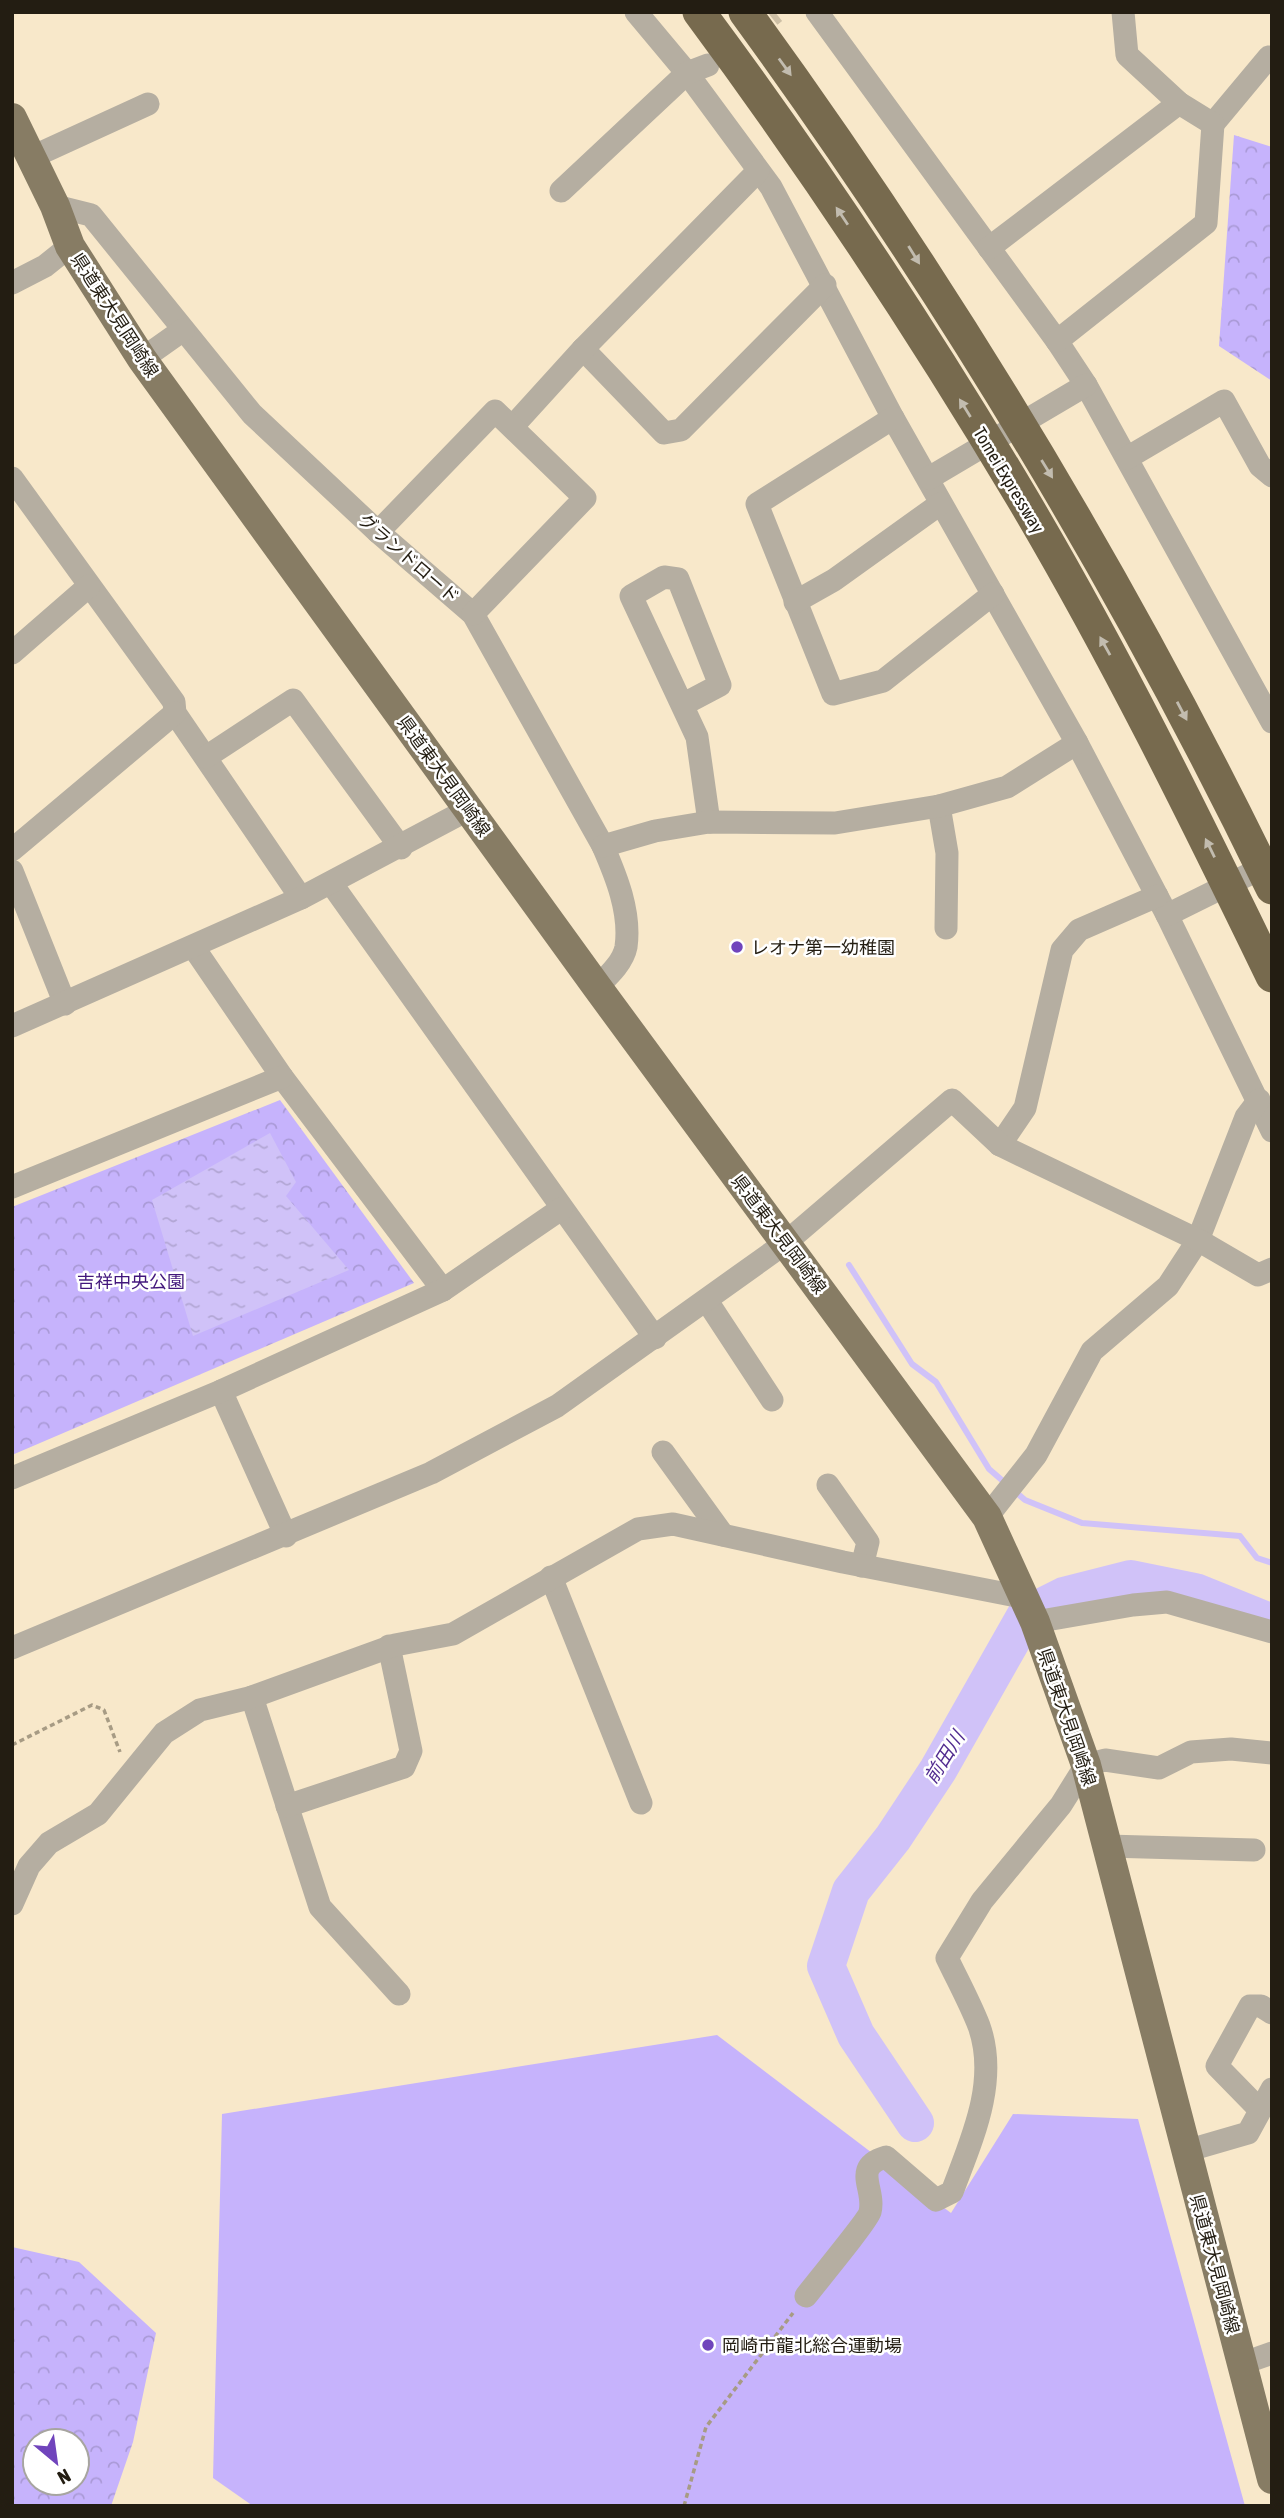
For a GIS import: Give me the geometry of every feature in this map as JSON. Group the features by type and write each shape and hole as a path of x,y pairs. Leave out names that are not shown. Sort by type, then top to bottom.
{"highway":[{"name":"Tomei Expressway","path":"699,12 759,93 879,270 1020,495 1113,660 1203,834 1272,976"},
{"name":"Tomei Expressway","path":"745,12 910,249 1052,477 1145,641 1272,888"}],"main road":[{"name":"県道東大見岡崎線","path":"12,118 55,206 70,246 102,301 142,359 784,1244 849,1326 987,1517 1029,1609 1086,1765 1272,2479"}],"street":[{"path":"636,12 697,69 758,171 771,187 893,418 929,478 940,504 1170,907 1272,1131"},
{"path":"817,12 1057,341 1086,385 1272,722"},
{"path":"1123,12 1127,55 1179,103 1213,124"},
{"path":"1057,341 1206,223 1213,124 1269,57 1272,59"},
{"path":"561,191 697,69"},
{"path":"989,248 1179,103"},
{"path":"30,158 148,104"},
{"path":"513,426 583,349 758,171"},
{"name":"グランドロード","path":"55,206 91,215 251,414 378,532 473,614 603,846 619,883 626,949 613,971 597,987"},
{"path":"12,283 45,266 70,246"},
{"path":"583,349 664,433 681,430 825,285"},
{"path":"142,359 183,330"},
{"path":"929,478 949,463 1086,385"},
{"path":"1127,458 1224,401 1260,467 1272,476"},
{"path":"378,532 495,411 513,426 585,498 473,614"},
{"path":"893,418 757,505 833,694 883,681 993,594"},
{"path":"12,478 174,702 175,713 301,898"},
{"path":"795,602 834,580 940,504"},
{"path":"684,704 720,685 678,579 664,577 631,596 684,704 697,737 709,822"},
{"path":"12,653 89,586"},
{"path":"206,757 293,700 401,848"},
{"path":"12,850 175,713"},
{"path":"603,846 655,831 709,822 835,823 939,806 1007,787 1077,743"},
{"path":"939,806 947,853 946,928"},
{"path":"12,1026 194,948 301,898 401,848 469,809"},
{"path":"1000,1145 1025,1108 1062,950 1079,930 1170,907 1272,863"},
{"path":"12,871 65,1004"},
{"path":"331,883 655,1338"},
{"path":"194,948 282,1077 443,1290"},
{"path":"12,1187 282,1077"},
{"path":"12,1648 286,1536 431,1473 545,1412 655,1338 784,1244 952,1100 1000,1145 1198,1240 1258,1275 1272,1269"},
{"path":"987,1517 1036,1455 1092,1351 1168,1286 1198,1240 1245,1117 1259,1100"},
{"path":"12,1478 221,1391 443,1290 561,1209"},
{"path":"707,1301 772,1400"},
{"path":"221,1391 286,1536"},
{"path":"663,1452 723,1535"},
{"path":"828,1485 868,1542 862,1566"},
{"path":"12,1904 29,1866 49,1843 98,1814 164,1733 200,1710 251,1697 389,1646 453,1634 638,1529 673,1524 862,1566 1029,1609 1167,1602 1272,1632"},
{"path":"551,1577 641,1803"},
{"path":"287,1806 404,1767 411,1751 389,1646"},
{"path":"251,1697 320,1906 400,1994"},
{"path":"806,2296 869,2216 871,2196 866,2181 868,2170 875,2160 886,2157 936,2200 952,2192 980,2114 986,2077 980,2029 947,1958 982,1901 1061,1805 1086,1765 1105,1760 1159,1768 1191,1752 1231,1749 1272,1753"},
{"path":"1107,1846 1254,1850"},
{"path":"1260,2109 1217,2066 1250,2006 1261,2006 1272,2013"},
{"path":"1186,2151 1248,2133 1272,2089"},
{"path":"1241,2364 1272,2353"}],"path":[{"path":"12,1745 92,1705 99,1706 104,1710 129,1777"},
{"path":"684,2506 706,2427 806,2296"}],"green space":[{"path":"1234,135 1272,147 1272,381 1219,346"},
{"name":"吉祥中央公園","path":"280,1100 414,1283 12,1455 12,1207"},
{"name":"岡崎市龍北総合運動場","path":"717,2035 951,2213 1013,2114 1138,2119 1245,2506 253,2506 213,2478 222,2114"},
{"path":"12,2247 79,2262 156,2333 133,2442 111,2506 12,2506"}],"water":[{"path":"270,1133 296,1182 286,1196 349,1270 193,1336 152,1200"}],"waterway":[{"path":"849,1265 912,1364 936,1382 989,1469 1025,1500 1082,1523 1240,1536 1257,1558 1272,1563"},
{"name":"前田川","path":"915,2123 856,2035 826,1966 851,1891 893,1838 938,1770 1026,1615 1064,1596 1131,1579 1195,1592 1272,1623"}],"tunnel":[{"path":"717,58 775,12"}],"place":[{"name":"レオナ第一幼稚園","path":"737,947"},
{"name":"岡崎市龍北総合運動場","path":"708,2345"}]}
